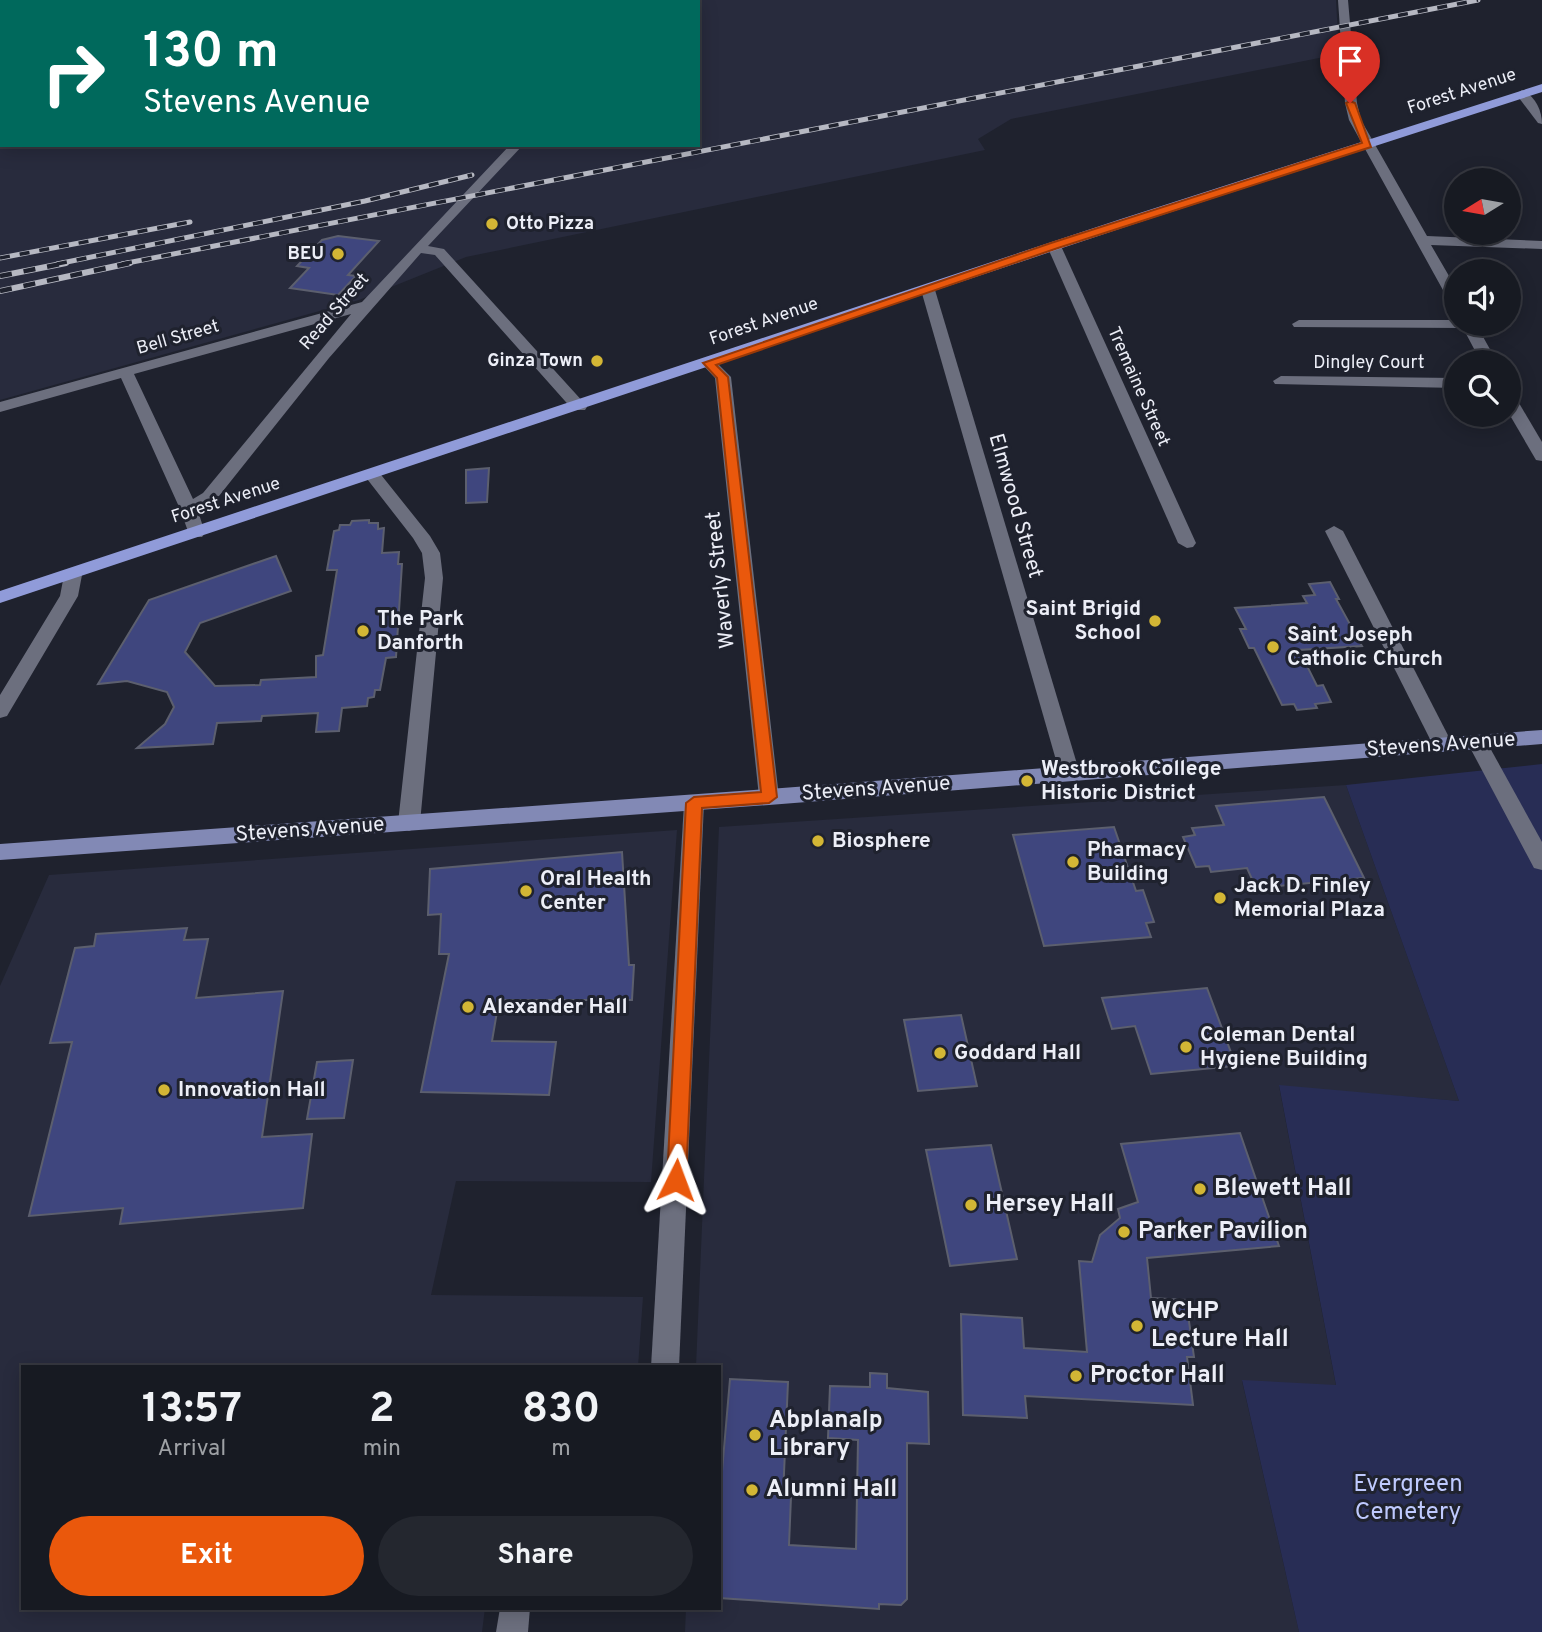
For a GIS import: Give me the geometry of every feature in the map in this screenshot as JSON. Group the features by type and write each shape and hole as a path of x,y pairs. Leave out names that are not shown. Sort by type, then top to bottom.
{"highway":[{"name":"Forest Avenue","path":"0,597 579,407 1054,246 1542,88"}],"main road":[{"name":"Stevens Avenue","path":"0,852 694,803 1542,737"}],"street":[{"path":"1343,0 1350,103 1367,145 1444,279"},
{"path":"1522,94 1542,120"},
{"name":"Read Street","path":"189,509 209,497 367,305 515,147"},
{"path":"1423,240 1542,244"},
{"name":"Tremaine Street","path":"1054,246 1187,543"},
{"path":"420,249 439,252 579,407"},
{"name":"Elmwood Street","path":"928,290 1070,774"},
{"name":"Bell Street","path":"0,407 337,311 367,305"},
{"path":"1299,324 1444,324"},
{"name":"Waverly Street","path":"709,363 723,377 769,797"},
{"path":"126,373 189,509 195,533"},
{"name":"Dingley Court","path":"1281,381 1444,383"},
{"path":"1521,420 1542,456"},
{"path":"372,475 421,536 431,553 434,578 409,823"},
{"path":"1334,531 1443,745"},
{"path":"0,711 69,596 73,575"},
{"path":"1477,742 1542,862"},
{"path":"665,1365 694,803"},
{"path":"512,1632 516,1610"}],"shaded area":[{"path":"700,0 1336,0 1339,54 1011,119 978,139 985,150 466,257 359,300 0,400 0,147 700,147"},
{"path":"1346,785 1459,1101 1279,1086 1336,1386 1242,1381 1299,1632 685,1632 686,1610 721,1610 721,1365 696,1365 719,827"},
{"path":"677,830 651,1182 456,1181 431,1295 643,1297 638,1365 21,1365 21,1610 485,1610 482,1632 0,1632 0,986 49,875"}],"green space":[{"name":"Evergreen Cemetery","path":"1542,764 1542,1632 1299,1632 1242,1380 1336,1385 1279,1085 1459,1101 1346,785"}],"building":[{"name":"BEU","path":"338,236 379,241 348,275 356,276 338,295 290,288 309,268 297,266 322,240"},
{"path":"489,468 487,502 466,503 466,470"},
{"name":"The Park Danforth","path":"369,520 369,523 378,523 378,529 384,528 382,553 399,552 398,564 402,564 396,657 386,658 380,690 375,690 374,697 368,698 367,706 342,708 339,731 316,732 318,713 262,716 261,721 217,723 213,744 137,748 165,724 174,707 167,692 127,681 98,684 149,600 276,556 291,591 200,623 185,652 215,686 260,685 261,680 316,677 316,656 323,655 337,570 327,570 334,531 339,530 340,525 350,525 352,521"},
{"name":"Saint Joseph Catholic Church","path":"1330,582 1339,599 1336,599 1362,646 1299,650 1317,686 1323,685 1331,702 1315,704 1317,708 1297,710 1294,704 1282,705 1254,648 1249,648 1240,629 1246,629 1235,608 1307,603 1303,596 1315,595 1309,584"},
{"path":"1324,797 1364,878 1256,888 1247,868 1211,872 1209,866 1196,867 1183,837 1195,835 1192,828 1224,825 1216,806"},
{"name":"Pharmacy Building","path":"1114,827 1136,891 1143,890 1154,922 1146,923 1151,937 1044,946 1013,835"},
{"path":"622,852 629,965 634,965 632,1000 499,1000 492,1041 556,1042 549,1095 421,1092 449,954 439,954 441,914 428,915 430,869"},
{"name":"Innovation Hall","path":"187,928 184,940 208,939 196,998 283,991 262,1137 312,1134 303,1208 120,1224 123,1208 29,1216 72,1042 50,1043 75,948 94,946 96,934"},
{"name":"Coleman Dental Hygiene Building","path":"1207,988 1236,1066 1151,1074 1135,1026 1112,1029 1102,998"},
{"name":"Goddard Hall","path":"961,1015 977,1086 918,1091 904,1020"},
{"path":"353,1060 344,1118 307,1119 317,1062"},
{"path":"1240,1133 1279,1246 1147,1258 1151,1298 1186,1300 1194,1357 1187,1357 1193,1405 1025,1396 1027,1418 963,1415 961,1314 1022,1318 1024,1348 1087,1352 1079,1261 1092,1262 1100,1235 1120,1218 1118,1209 1138,1202 1121,1144"},
{"name":"Hersey Hall","path":"991,1145 1017,1259 950,1266 926,1150"},
{"name":"Alumni Hall","path":"870,1373 887,1374 887,1388 928,1392 929,1444 907,1443 907,1599 901,1605 879,1604 879,1609 721,1598 721,1483 730,1379 788,1382 783,1496 791,1497 789,1545 856,1549 858,1440 828,1438 830,1386 870,1387"}],"railway":[{"path":"122,264 1478,0"},
{"path":"57,264 365,201 472,175"},
{"path":"0,258 190,222"},
{"path":"0,276 66,263"},
{"path":"0,291 130,263"}],"place":[{"name":"Otto Pizza","path":"492,224"},
{"name":"BEU","path":"338,254"},
{"name":"Ginza Town","path":"597,361"},
{"name":"Saint Brigid School","path":"1155,621"},
{"name":"The Park Danforth","path":"363,631"},
{"name":"Saint Joseph Catholic Church","path":"1273,647"},
{"name":"Westbrook College Historic District","path":"1027,781"},
{"name":"Biosphere","path":"818,841"},
{"name":"Pharmacy Building","path":"1073,862"},
{"name":"Oral Health Center","path":"526,891"},
{"name":"Jack D. Finley Memorial Plaza","path":"1220,898"},
{"name":"Alexander Hall","path":"468,1007"},
{"name":"Coleman Dental Hygiene Building","path":"1186,1047"},
{"name":"Goddard Hall","path":"940,1053"},
{"name":"Innovation Hall","path":"164,1090"},
{"name":"Blewett Hall","path":"1200,1189"},
{"name":"Hersey Hall","path":"971,1205"},
{"name":"Parker Pavilion","path":"1124,1232"},
{"name":"WCHP Lecture Hall","path":"1137,1326"},
{"name":"Proctor Hall","path":"1076,1376"},
{"name":"Abplanalp Library","path":"755,1435"},
{"name":"Alumni Hall","path":"752,1490"}],"route":[{"path":"676,1180 694,803 769,797 723,377 709,363 1054,246 1367,145 1350,103"}]}
